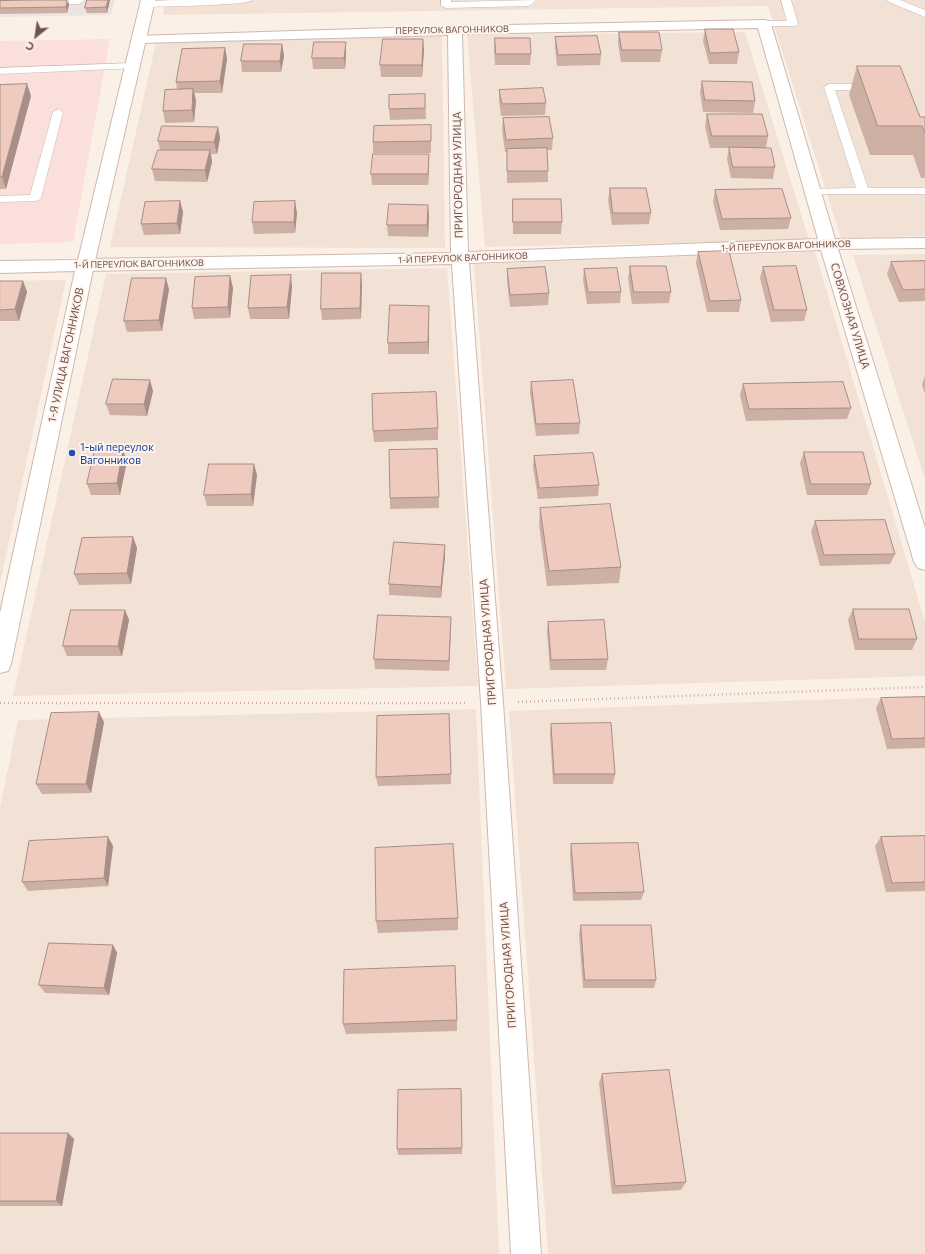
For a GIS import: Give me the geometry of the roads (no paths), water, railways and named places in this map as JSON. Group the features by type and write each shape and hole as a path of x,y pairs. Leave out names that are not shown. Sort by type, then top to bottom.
{"street":[{"name":"1-Я УЛИЦА ВАГОННИКОВ","path":"0,664 85,266 148,2"},
{"name":"ПЕРЕУЛОК ВАГОННИКОВ","path":"140,39 455,30 764,24"},
{"name":"СОВХОЗНАЯ УЛИЦА","path":"764,24 828,244 925,562"},
{"name":"ПРИГОРОДНАЯ УЛИЦА","path":"455,30 460,258 492,703 526,1254"},
{"name":"1-Й ПЕРЕУЛОК ВАГОННИКОВ","path":"0,267 460,258 828,244 925,244"}],"lane":[{"path":"39,2 78,2 79,0"},
{"path":"148,2 247,0"},
{"path":"446,0 446,5 528,3 531,0"},
{"path":"764,24 792,24 786,0"},
{"path":"892,0 925,14"},
{"path":"0,71 133,66"},
{"path":"863,191 829,87 882,87"},
{"path":"0,199 34,198 58,112"},
{"path":"813,192 925,191"}],"place":[{"name":"1-ый переулок Вагонников","path":"72,453"}]}
